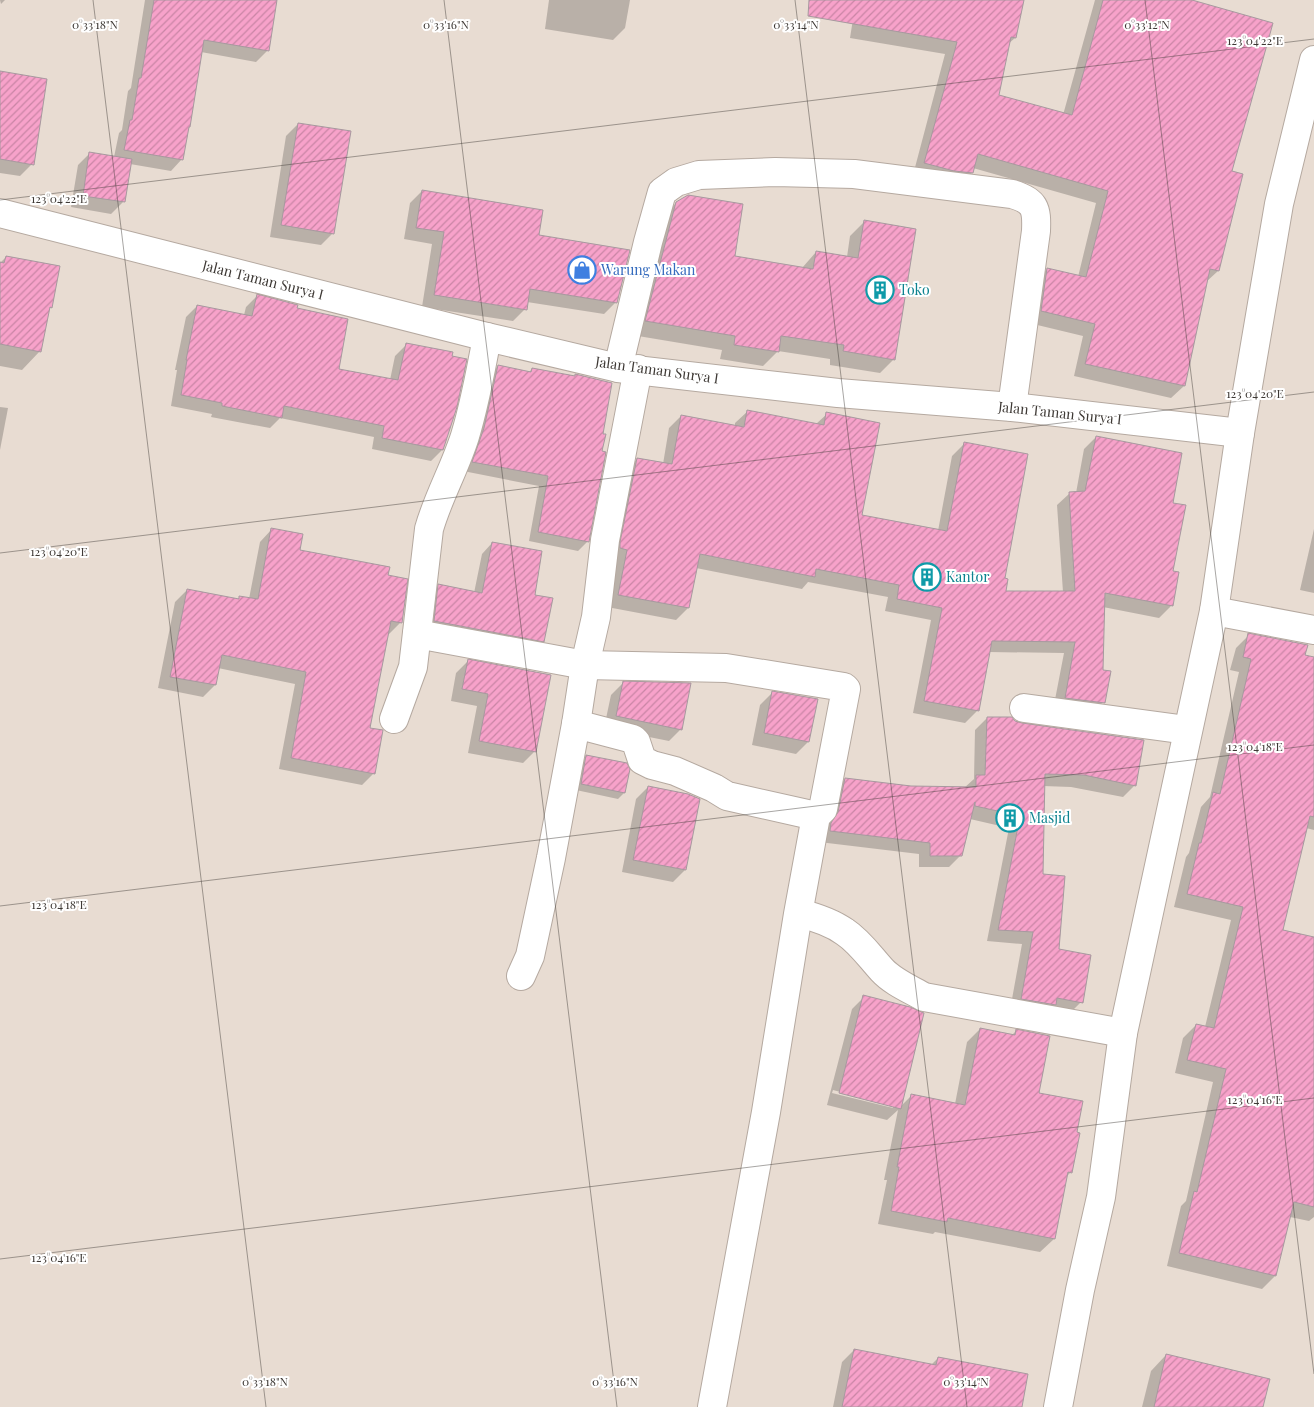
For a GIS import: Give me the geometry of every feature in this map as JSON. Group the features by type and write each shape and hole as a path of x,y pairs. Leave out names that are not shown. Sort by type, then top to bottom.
{"street":[{"path":"1058,1407 1080,1290 1101,1197 1124,1033 1187,730 1214,611 1240,433 1278,204 1314,60"},
{"path":"521,976 530,956 551,858 585,665 596,617 628,369 648,242 662,192 676,182 699,175 775,172 854,174 1012,194 1027,198 1037,216 1036,231 1012,407"},
{"name":"Jalan Taman Surya I","path":"0,213 487,337 628,369 838,392 1012,407 1240,433"},
{"path":"394,719 413,667 429,529 434,511 449,480 466,435 479,383 487,337"},
{"path":"1214,611 1314,630"},
{"path":"417,634 585,665 726,668 844,686 847,692 823,809 816,816 766,1112 712,1407"},
{"path":"1024,708 1187,730"},
{"path":"576,724 633,739 636,742 642,760 652,765 675,771 714,788 727,796 816,816"},
{"path":"799,912 822,920 845,932 865,950 883,972 924,997 1124,1033"}],"building":[{"path":"154,0 277,0 269,51 204,40 183,160 124,150 130,120 132,120 139,78 141,78"},
{"path":"809,0 1024,0 1016,38 1011,37 999,95 1072,115 1103,0 1192,0 1273,23 1232,171 1243,174 1219,271 1210,269 1185,386 1085,364 1095,324 1041,311 1047,268 1086,277 1108,191 978,154 973,173 954,171 924,163 957,42 808,16"},
{"path":"0,71 47,79 34,165 0,159"},
{"path":"298,123 351,131 334,234 281,225"},
{"path":"89,152 132,159 125,202 83,196"},
{"path":"422,190 543,210 539,235 630,250 617,303 530,289 527,310 434,295 444,232 416,228"},
{"path":"688,195 743,204 735,256 813,269 816,251 858,258 864,220 916,229 895,360 843,351 844,345 781,336 779,352 734,345 735,336 645,321 676,202"},
{"path":"6,256 60,266 41,352 0,344 0,262 4,263"},
{"path":"257,294 298,305 297,308 348,319 339,369 398,380 406,343 453,352 452,356 467,359 457,407 443,450 382,438 384,426 284,406 282,418 222,406 222,403 181,395 197,305 252,316"},
{"path":"498,365 531,372 532,368 575,376 575,374 612,383 603,434 606,434 602,451 606,452 589,542 538,532 548,476 472,462 484,428"},
{"path":"747,410 824,425 826,412 880,423 862,515 947,531 964,442 1028,454 1005,578 1008,579 1006,591 1075,591 1069,492 1085,491 1096,436 1182,453 1173,503 1186,505 1173,571 1179,572 1173,606 1105,593 1103,670 1111,671 1105,703 1065,698 1075,642 992,641 979,711 924,701 942,608 897,599 899,585 816,569 815,577 700,554 689,608 618,595 627,550 620,548 620,542 637,458 672,464 681,415 744,427"},
{"path":"271,528 303,534 300,550 390,567 388,575 408,579 402,623 391,621 370,728 383,730 375,774 291,758 306,672 222,655 216,685 170,677 187,589 239,599 239,596 258,599"},
{"path":"492,542 542,551 535,595 553,598 544,642 434,621 438,584 482,593"},
{"path":"1248,633 1308,645 1305,655 1314,657 1314,817 1310,816 1283,930 1314,937 1314,1207 1294,1202 1276,1276 1179,1253 1194,1191 1197,1192 1226,1069 1187,1060 1196,1024 1214,1028 1243,907 1187,894 1213,792 1220,794 1251,659 1243,657"},
{"path":"468,659 551,675 536,752 479,741 488,694 462,689"},
{"path":"623,681 691,683 682,730 616,716"},
{"path":"772,691 818,699 809,742 764,733"},
{"path":"987,717 1012,717 1015,721 1022,723 1144,740 1136,786 1084,775 1045,774 1043,874 1065,876 1059,949 1091,955 1083,1003 1057,998 1056,1005 1021,999 1033,932 998,930 1020,816 975,806 975,802 962,856 930,856 930,843 830,831 831,823 838,812 845,778 911,786 976,787 976,775 985,775"},
{"path":"586,755 627,763 630,769 625,793 581,784"},
{"path":"648,786 688,794 700,799 686,870 633,860"},
{"path":"863,995 910,1007 924,1013 901,1109 839,1093"},
{"path":"980,1028 1015,1035 1016,1029 1050,1036 1039,1093 1083,1101 1077,1132 1080,1133 1072,1173 1068,1172 1055,1239 948,1218 947,1222 891,1211 911,1094 965,1105"},
{"path":"854,1349 936,1365 938,1357 1028,1374 1022,1407 842,1407"},
{"path":"1166,1354 1270,1379 1263,1407 1154,1407"}],"place":[{"name":"Warung Makan","path":"582,270"},
{"name":"Toko","path":"880,290"},
{"name":"Kantor","path":"927,577"},
{"name":"Masjid","path":"1010,818"}]}
